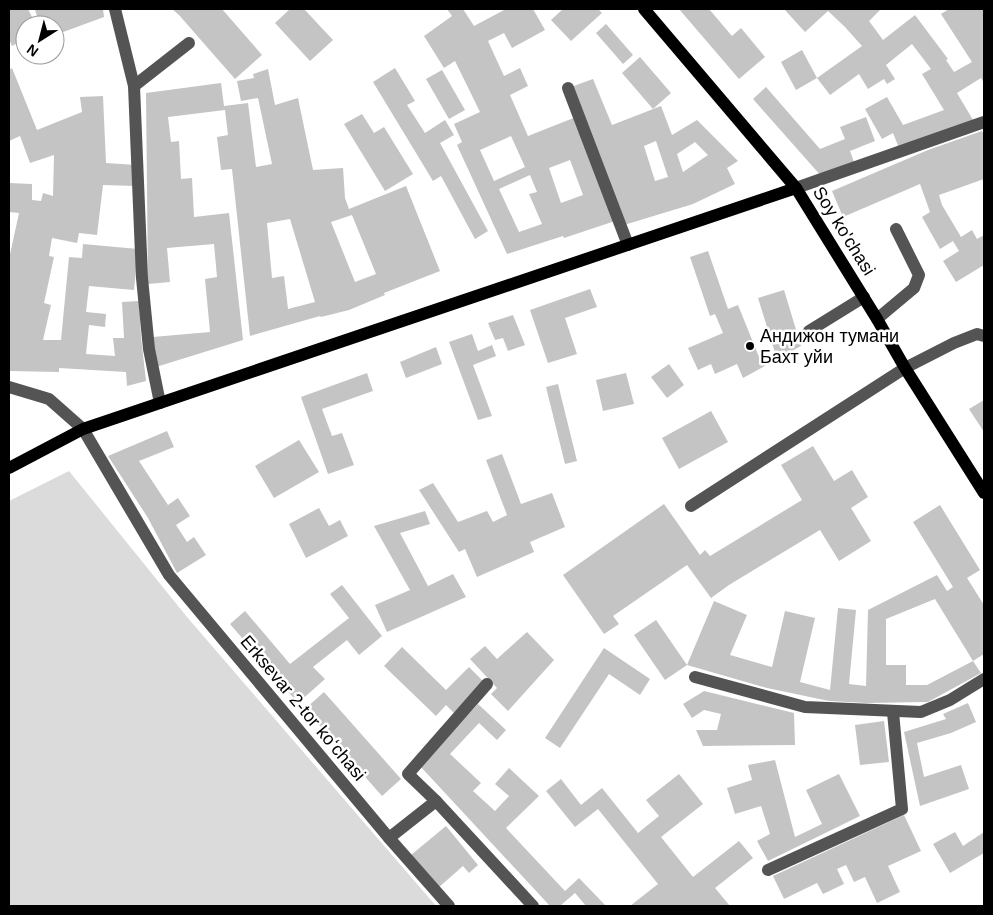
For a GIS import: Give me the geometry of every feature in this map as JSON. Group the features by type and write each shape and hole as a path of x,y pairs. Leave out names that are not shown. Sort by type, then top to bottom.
{"main road":[{"name":"Soy ko'chasi","path":"644,9 796,188 864,297 905,368 984,493"},
{"path":"9,468 83,429 796,188"}],"street":[{"path":"115,9 134,86 142,278 149,350 160,403"},
{"path":"134,86 189,43"},
{"path":"568,88 628,246"},
{"path":"796,188 984,122"},
{"path":"877,319 914,288 919,275 896,229"},
{"path":"809,331 864,297"},
{"path":"690,506 905,368 976,334 984,336"},
{"name":"Erksevar 2-tor koʻchasi","path":"9,388 49,399 83,429 169,576 389,838 449,906"},
{"path":"695,677 805,707 893,712 920,712 950,700 984,678"},
{"path":"487,684 408,774 436,801 533,906"},
{"path":"768,870 902,809 893,712"},
{"path":"389,838 436,801"}],"shaded area":[{"path":"69,471 187,617 436,906 9,906 9,501"}],"building":[{"path":"9,9 28,9 31,15 15,15 15,44 12,46 9,39"},
{"path":"103,9 104,17 65,31 65,15 37,15 35,10"},
{"path":"172,9 222,9 262,55 235,79"},
{"path":"290,9 304,9 333,40 310,61 275,23"},
{"path":"447,9 463,9 474,26 506,9 533,9 545,30 512,48 504,33 488,41 504,76 520,68 528,86 510,95 528,136 576,117 615,221 507,254 457,145 462,142 454,124 480,112 455,61 444,68 424,36 452,16","holes":["511,136 525,167 494,181 480,150","570,160 583,195 561,203 549,168","530,175 537,192 529,194 542,224 519,232 499,189"]},
{"path":"563,9 598,9 602,13 571,41 551,20"},
{"path":"679,9 709,9 732,36 741,28 765,57 739,79"},
{"path":"784,9 881,9 869,21 883,40 915,15 948,59 946,60 954,72 972,62 941,14 949,9 984,9 984,83 981,78 957,93 973,120 899,148 893,133 882,139 865,109 887,97 903,125 944,110 922,74 931,69 912,44 886,65 895,79 887,84 884,79 868,89 859,74 830,95 817,78 862,46 828,11 805,32"},
{"path":"606,24 633,55 623,64 596,33"},
{"path":"802,50 817,78 796,90 781,62"},
{"path":"640,57 671,93 653,109 622,73"},
{"path":"12,68 37,130 82,112 80,97 103,96 106,163 136,165 135,186 103,185 97,235 79,233 77,243 52,238 49,256 54,257 44,303 51,305 43,340 61,340 69,257 82,258 83,244 138,249 134,290 89,286 86,312 106,314 105,327 89,325 86,354 115,356 113,338 124,338 122,302 139,301 146,381 127,386 126,372 59,368 59,372 9,371 9,259 19,213 9,212 9,183 32,184 32,200 41,201 43,193 53,196 54,155 30,163 20,136 9,141 9,70"},
{"path":"395,68 415,101 407,105 425,133 445,120 454,135 440,143 488,231 475,239 441,176 433,181 373,82"},
{"path":"268,69 275,105 298,98 313,170 343,168 345,198 349,209 406,186 440,271 384,293 385,295 349,310 320,316 250,336 232,169 221,170 217,137 228,135 225,110 168,117 171,142 179,141 181,179 192,178 194,217 229,213 243,340 156,367 153,337 210,332 205,279 217,277 214,244 167,248 170,282 148,284 146,93 221,83 224,106 248,103 256,167 272,164 258,98 241,101 237,81 254,78 253,74","holes":["352,215 376,274 355,282 331,222","290,219 315,302 288,309 284,276 272,278 267,223"]},
{"path":"442,70 465,110 449,119 426,79"},
{"path":"593,79 612,125 661,106 672,135 697,120 738,161 727,168 735,184 693,204 624,225 571,87","holes":["656,141 668,177 655,181 644,146","695,142 708,155 683,172 677,154"]},
{"path":"766,87 820,149 845,139 840,127 866,117 875,141 850,151 855,165 822,177 753,99"},
{"path":"362,114 374,133 384,127 413,174 385,191 344,124"},
{"path":"982,131 984,136 984,179 939,195 942,205 961,237 972,230 977,239 984,235 984,265 956,282 943,261 959,251 953,241 940,249 922,217 930,212 920,184 843,217 832,191 928,150"},
{"path":"708,251 728,309 738,305 759,357 768,352 772,362 743,378 737,364 715,374 711,364 698,370 688,348 723,333 715,314 710,316 690,257"},
{"path":"590,289 597,307 565,318 577,354 548,363 530,310"},
{"path":"784,290 801,346 777,359 758,298"},
{"path":"513,315 525,345 508,351 503,338 495,340 488,323"},
{"path":"472,334 478,351 492,345 496,356 473,365 492,416 478,420 449,342"},
{"path":"436,347 442,364 406,378 400,362"},
{"path":"669,364 684,385 667,398 651,377"},
{"path":"367,373 373,391 322,409 332,436 342,433 354,465 328,474 301,397"},
{"path":"626,373 634,404 603,411 596,380"},
{"path":"558,384 577,461 565,464 546,387"},
{"path":"984,400 984,432 969,409"},
{"path":"711,411 728,442 679,469 662,438"},
{"path":"167,431 174,447 139,461 168,505 178,498 190,516 176,525 187,542 194,537 206,555 177,573 148,518 108,456"},
{"path":"299,440 319,472 274,498 255,466"},
{"path":"813,446 834,481 852,470 868,497 851,508 871,541 839,561 820,530 729,585 711,598 687,565 613,616 619,624 604,634 563,575 664,504 700,555 705,550 710,556 802,500 781,465"},
{"path":"502,454 521,504 552,493 565,527 530,542 534,552 477,577 465,549 459,552 419,490 433,483 458,522 487,511 493,522 507,515 486,460"},
{"path":"940,505 980,570 967,578 984,605 984,654 973,661 981,673 928,702 866,703 829,701 767,688 687,665 714,601 747,615 730,655 772,667 785,611 815,618 800,682 830,690 838,608 856,610 849,684 866,686 868,610 937,575 947,591 953,587 913,522","holes":["935,599 973,661 927,685 906,685 906,665 886,665 886,619"]},
{"path":"319,508 329,526 340,520 348,536 306,558 289,524"},
{"path":"425,511 430,524 400,533 428,586 453,574 466,597 387,632 375,605 410,590 374,526"},
{"path":"342,585 382,636 359,655 347,640 313,667 325,679 298,703 230,624 245,611 290,664 349,618 330,594"},
{"path":"656,620 687,665 665,680 634,635"},
{"path":"527,632 554,660 508,711 491,694 497,688 470,659 485,646 497,659"},
{"path":"402,647 446,690 469,667 484,682 454,713 446,705 436,716 384,666"},
{"path":"604,648 650,679 640,695 609,674 560,748 545,738"},
{"path":"704,691 794,713 795,745 703,746 696,730 717,730 721,714 704,710 692,718 683,704"},
{"path":"324,692 401,779 382,796 305,709"},
{"path":"968,703 976,722 951,733 917,743 924,777 961,765 969,789 920,806 904,732 946,719 943,714"},
{"path":"478,704 506,730 497,740 479,723 450,754 481,783 473,791 495,811 509,796 495,784 509,768 539,796 506,828 565,891 579,878 606,906 586,906 575,893 560,906 550,906 420,766"},
{"path":"884,721 889,762 860,765 855,725"},
{"path":"775,760 795,837 822,824 806,790 839,774 860,816 768,861 757,841 770,834 761,806 735,814 727,788 752,780 748,765"},
{"path":"679,774 703,804 661,837 693,877 739,841 753,858 715,888 730,906 630,906 658,884 598,809 575,827 546,791 561,779 581,805 602,788 638,833 659,816 646,800"},
{"path":"904,815 921,851 888,866 900,892 877,903 865,877 854,882 846,865 837,869 844,884 823,894 817,883 784,899 773,876"},
{"path":"446,826 478,865 469,873 463,866 438,888 411,855"},
{"path":"955,832 963,846 984,832 984,853 950,873 933,844"}],"place":[{"name":"Андижон тумани Бахт уйи","path":"750,346"}]}
